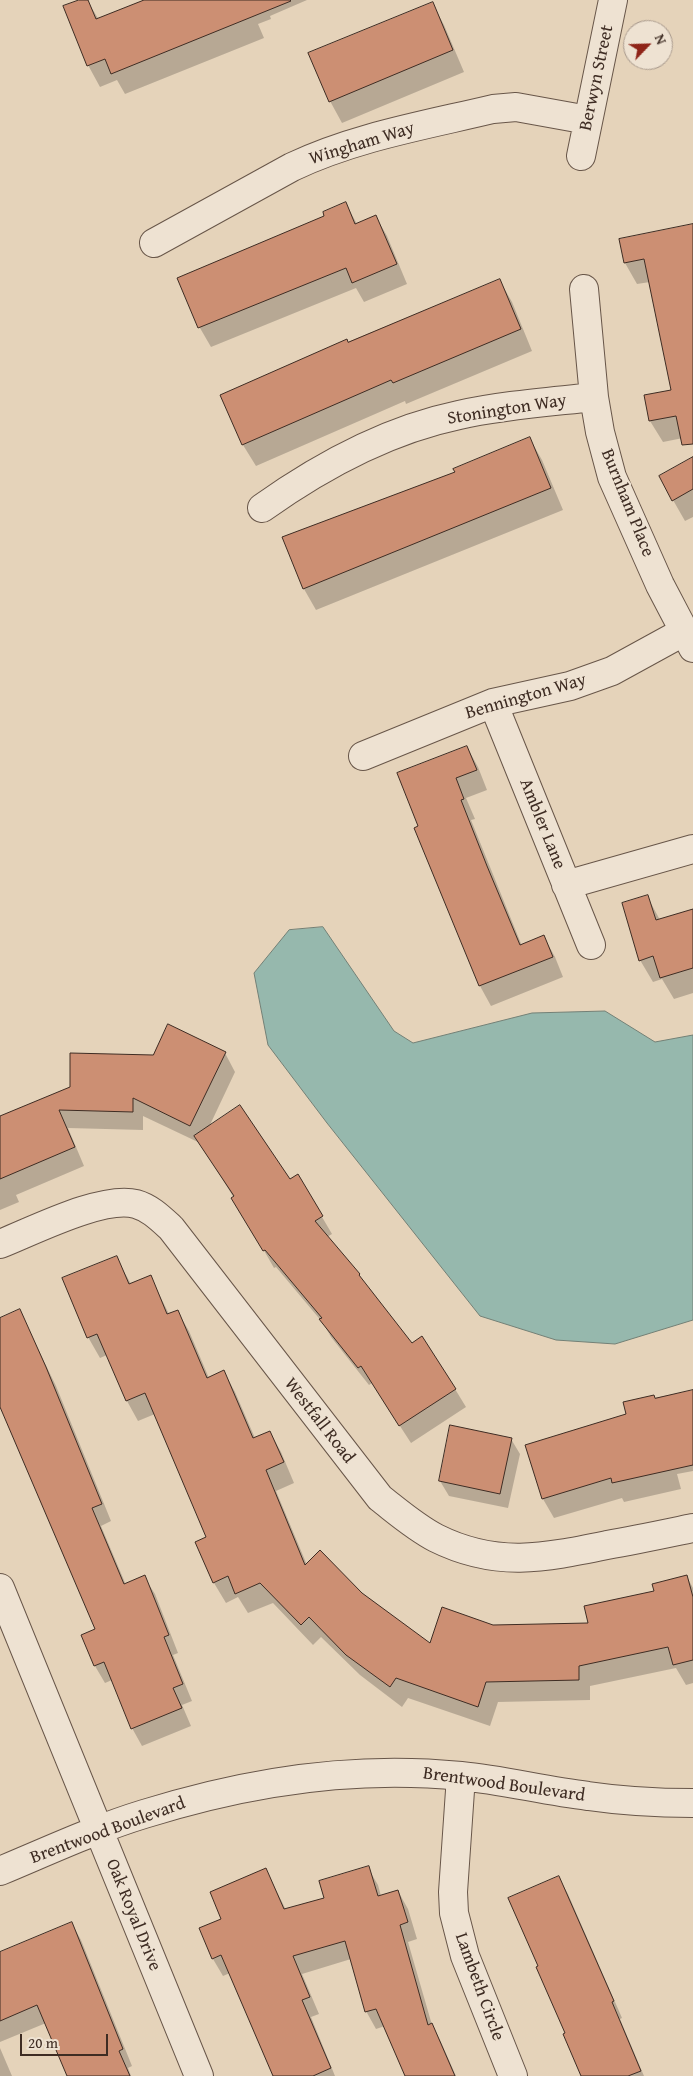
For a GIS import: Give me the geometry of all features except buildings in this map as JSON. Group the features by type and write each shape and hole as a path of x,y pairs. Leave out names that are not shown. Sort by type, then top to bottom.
{"street":[{"name":"Berwyn Street","path":"581,156 613,0"},
{"name":"Wingham Way","path":"154,243 292,167 312,157 354,143 494,109 524,108 588,120"},
{"name":"Burnham Place","path":"584,289 594,397 600,432 612,477 660,585 689,640"},
{"name":"Stonington Way","path":"262,508 296,483 354,451 415,427 457,415 500,407 594,397"},
{"name":"Bennington Way","path":"363,756 493,703 570,686 689,640"},
{"name":"Ambler Lane","path":"493,703 591,946"},
{"path":"566,884 693,849"},
{"name":"Westfall Road","path":"0,1244 92,1207 115,1202 136,1204 155,1213 171,1228 380,1498 417,1527 458,1547 480,1554 503,1557 550,1557 693,1528"},
{"name":"Oak Royal Drive","path":"0,1588 199,2076"},
{"name":"Brentwood Boulevard","path":"0,1871 99,1830 144,1814 222,1792 330,1775 412,1773 461,1776 587,1796 659,1803 693,1803"},
{"name":"Lambeth Circle","path":"461,1776 453,1892 454,1913 465,1956 513,2076"}],"water":[{"path":"323,927 394,1031 413,1043 532,1013 605,1011 655,1042 693,1035 693,1320 615,1344 556,1340 480,1316 327,1123 268,1045 254,973 289,930"}]}
